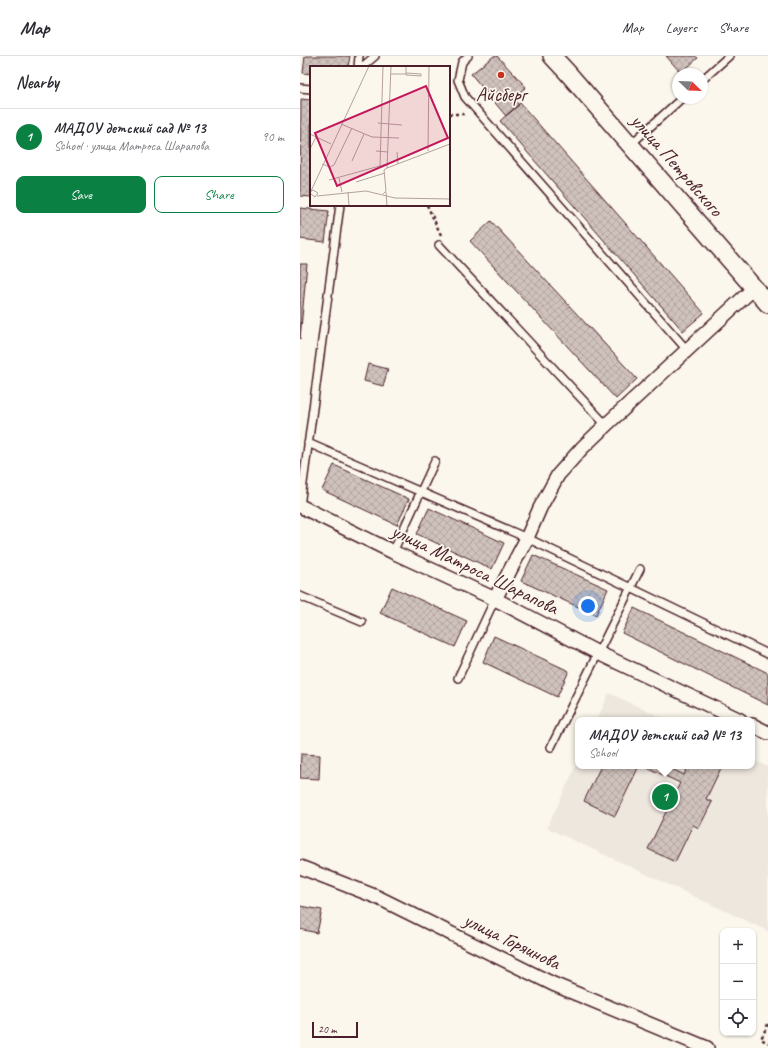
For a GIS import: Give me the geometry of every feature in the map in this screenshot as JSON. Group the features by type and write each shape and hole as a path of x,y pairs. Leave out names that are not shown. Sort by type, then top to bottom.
{"street":[{"name":"улица Петровского","path":"552,56 768,304"},
{"path":"495,599 558,475 582,448 606,425 754,288"},
{"name":"улица Матроса Шарапова","path":"300,506 393,552 495,599 598,653 734,717"},
{"path":"755,726 768,732"},
{"name":"улица Горяинова","path":"300,867 377,897 553,984 707,1048"}],"lane":[{"path":"358,66 360,56"},
{"path":"363,66 376,56"},
{"path":"468,56 462,62 458,80 465,97 687,350"},
{"path":"708,75 729,56"},
{"path":"300,88 310,89"},
{"path":"630,145 675,104"},
{"path":"300,506 340,206"},
{"path":"439,246 606,425"},
{"path":"308,443 527,538 768,654"},
{"path":"393,552 436,461"},
{"path":"551,747 640,569"},
{"path":"300,596 362,622"},
{"path":"458,678 495,599"}],"path":[{"path":"427,206 442,236 439,246"},
{"path":"768,1024 761,1039 768,1043"}],"shaded area":[{"path":"609,693 661,717 598,717"},
{"path":"755,760 768,767 768,931 547,828 575,767 575,769 755,769"}],"building":[{"path":"305,56 350,56 348,66 310,66 310,74 303,73"},
{"path":"494,56 497,56 526,87 513,98 519,105 506,116 471,74"},
{"path":"666,56 695,56 698,58 687,68 677,68"},
{"path":"301,99 310,100 310,197 300,196"},
{"path":"520,103 704,313 683,331 500,121"},
{"path":"300,208 329,211 325,242 300,239"},
{"path":"491,221 637,379 616,399 470,241"},
{"path":"300,264 307,264 300,339"},
{"path":"368,364 388,369 383,386 364,381"},
{"path":"334,465 409,499 397,525 322,490"},
{"path":"429,508 504,543 492,569 417,534"},
{"path":"533,555 608,589 596,615 521,581"},
{"path":"392,587 467,621 455,647 380,613"},
{"path":"634,608 768,673 768,705 622,633"},
{"path":"494,636 569,671 557,697 483,662"},
{"path":"301,754 320,755 319,779 300,778"},
{"path":"600,769 638,769 615,816 584,801"},
{"path":"650,769 672,769 684,775 687,769 721,769 706,799 712,802 699,828 693,825 675,862 648,849 680,783"},
{"path":"300,906 322,910 317,933 300,929"}],"place":[{"name":"Айсберг","path":"501,75"},
{"name":"МАДОУ детский сад № 13","path":"665,797"}]}
